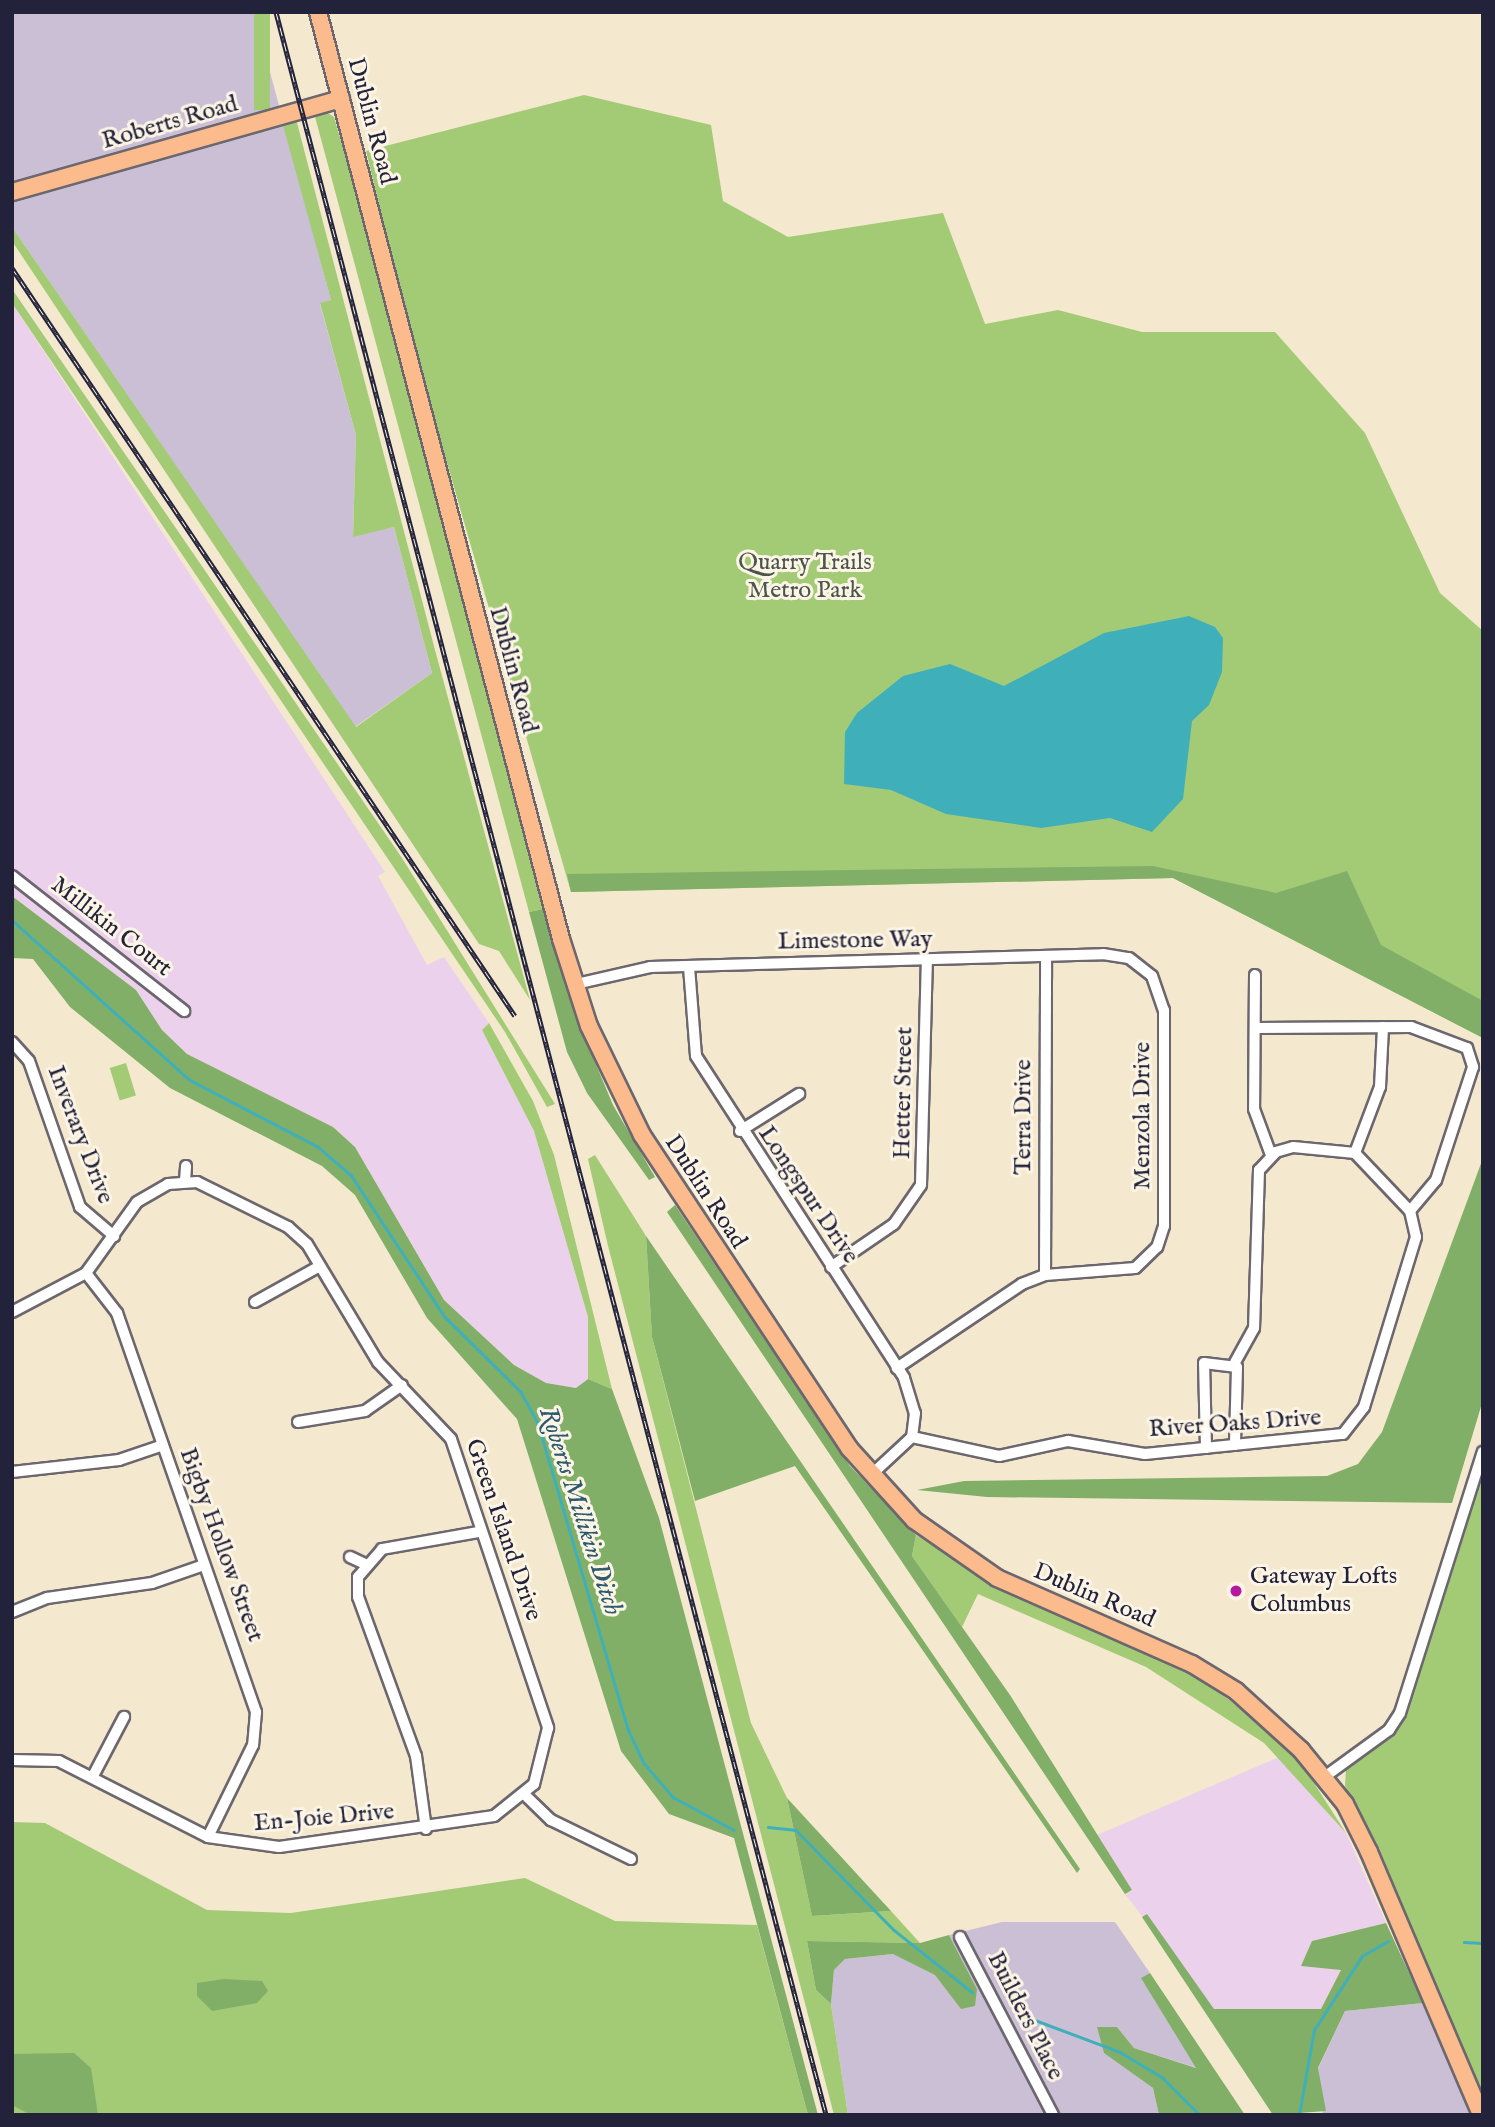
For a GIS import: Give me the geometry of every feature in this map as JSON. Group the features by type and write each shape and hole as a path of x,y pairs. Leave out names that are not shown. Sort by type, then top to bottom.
{"main road":[{"name":"Dublin Road","path":"318,12 576,984 600,1052 648,1146 872,1475 914,1520 981,1569 1192,1664 1236,1691 1323,1778 1368,1852 1481,2115"},
{"name":"Roberts Road","path":"12,192 341,99"}],"street":[{"name":"Millikin Court","path":"12,876 184,1011"},
{"name":"Limestone Way","path":"576,984 631,968 1046,958 1103,954 1137,962"},
{"name":"Terra Drive","path":"1045,1275 1046,958"},
{"name":"Hetter Street","path":"831,1267 894,1224 921,1185 926,961"},
{"name":"Menzola Drive","path":"1045,1275 1135,1268 1157,1247 1164,1226 1164,1010 1156,983 1137,962"},
{"name":"Longspur Drive","path":"689,967 692,1044 740,1131 897,1368 915,1413 912,1437"},
{"path":"1255,975 1254,1109 1271,1155"},
{"path":"1355,1153 1380,1087 1383,1027"},
{"path":"1235,1445 1235,1362 1254,1328 1256,1181 1271,1155 1311,1147 1355,1153 1410,1211 1436,1180 1472,1057 1458,1043 1411,1027 1256,1028"},
{"name":"Inverary Drive","path":"12,1042 29,1061 80,1207 114,1236"},
{"path":"740,1131 799,1094"},
{"path":"12,1312 86,1273 146,1194 185,1181 186,1166"},
{"name":"Green Island Drive","path":"185,1181 288,1227 320,1266 367,1347 451,1439 478,1532 548,1728 541,1770 526,1796"},
{"name":"River Oaks Drive","path":"912,1437 999,1456 1068,1441 1145,1454 1337,1438 1354,1424 1414,1252 1410,1211"},
{"path":"255,1303 320,1266"},
{"name":"Bigby Hollow Street","path":"86,1273 117,1313 257,1712 253,1745 208,1837"},
{"path":"897,1368 1000,1295 1045,1275"},
{"path":"1206,1448 1204,1363 1235,1362"},
{"path":"298,1422 365,1411 402,1385"},
{"path":"872,1475 912,1437"},
{"path":"12,1472 119,1460 163,1445"},
{"path":"1323,1778 1389,1730 1400,1713 1483,1452"},
{"path":"426,1829 416,1756 358,1597 365,1564 382,1549 478,1532"},
{"path":"350,1557 365,1564"},
{"path":"12,1612 47,1598 152,1583 204,1565"},
{"path":"93,1776 124,1717"},
{"name":"En-Joie Drive","path":"12,1760 59,1761 208,1837 279,1847 481,1822 526,1796"},
{"path":"526,1796 551,1820 631,1859"},
{"name":"Builders Place","path":"960,1937 1053,2115"}],"shaded area":[{"path":"12,12 254,12 331,300 320,304 356,435 353,536 394,527 432,673 355,727 12,227"},
{"path":"12,303 385,872 378,876 427,965 444,957 489,1023 482,1030 534,1131 588,1317 588,1379 576,1388 545,1383 514,1365 444,1300 355,1147 333,1127 187,1054 162,1030 136,990 12,896"},
{"path":"1279,1757 1346,1833 1386,1923 1312,1941 1341,1970 1321,2009 1214,2009 1125,1894 1132,1891 1097,1835"},
{"path":"1002,1922 1115,1922 1150,1973 1142,1978 1197,2068 1134,2048 1117,2027 1098,2027 1105,2053 1153,2088 1159,2115 848,2115 831,2004 834,1970 845,1959 893,1954 977,1989 949,1935"},
{"path":"1423,2003 1473,2115 1323,2115 1318,2069 1345,2011"}],"green space":[{"path":"254,12 270,12 270,110 254,110"},
{"name":"Quarry Trails Metro Park","path":"584,95 711,125 723,201 788,237 943,213 985,324 1058,310 1142,332 1275,332 1365,433 1440,593 1483,631 1483,1038 1173,878 571,892 414,349 366,151"},
{"path":"325,111 334,117 350,171 543,909 529,912 314,113"},
{"path":"296,119 530,1000 499,951 479,944 12,241 12,227 356,727 432,673 394,527 353,537 356,435 320,303 331,300 282,122"},
{"path":"12,289 402,858 555,1104 547,1107 505,1032 12,303"},
{"path":"1153,866 1276,893 1347,871 1381,945 1483,1001 1483,1038 1173,878 571,892 567,874"},
{"path":"12,896 136,990 162,1030 187,1054 333,1127 355,1147 444,1300 514,1365 546,1383 576,1388 588,1379 612,1389 659,1518 818,2115 808,2115 734,1838 669,1814 621,1751 517,1419 427,1318 355,1195 322,1166 170,1088 70,1007 33,959 12,958"},
{"path":"543,909 587,1043 613,1105 655,1177 649,1180 587,1093 567,1052 529,912"},
{"path":"489,1023 533,1101 554,1155 612,1389 588,1379 588,1317 534,1131 482,1030"},
{"path":"126,1063 136,1096 120,1100 110,1068"},
{"path":"595,1155 646,1236 652,1337 751,1723 787,1798 812,1916 891,1911 920,1943 807,1941 816,1990 831,2004 848,2115 834,2115 608,1246 588,1159"},
{"path":"1483,1158 1483,1400 1452,1503 987,1497 917,1490 964,1481 1327,1476 1358,1464 1382,1432"},
{"path":"675,1205 850,1466 916,1535 912,1556 1010,1695 1132,1890 1125,1894 667,1212"},
{"path":"646,1236 1080,1869 1077,1873 795,1466 695,1501 652,1337"},
{"path":"1483,1469 1483,2099 1345,1786 1346,1769 1391,1732 1406,1709"},
{"path":"916,1535 1008,1591 1204,1681 1272,1732 1305,1769 1346,1833 1264,1743 1146,1667 978,1594 962,1627 912,1556"},
{"path":"787,1798 891,1911 812,1916"},
{"path":"12,1822 45,1823 207,1910 291,1913 525,1878 615,1921 757,1925 808,2115 12,2115"},
{"path":"1147,1914 1214,2009 1321,2009 1341,1970 1301,1966 1312,1941 1386,1923 1423,2003 1345,2011 1318,2068 1326,2111 1273,2115 1142,1917"},
{"path":"949,1935 977,1989 975,2006 961,2009 935,1975 893,1954 845,1959 834,1970 831,2004 816,1990 807,1941 920,1943"},
{"path":"1150,1973 1245,2115 1159,2115 1153,2088 1104,2053 1097,2027 1117,2027 1134,2048 1196,2068 1141,1978"},
{"path":"224,1979 262,1981 268,1991 257,2003 212,2011 197,1996 197,1983"},
{"path":"74,2053 91,2068 98,2115 31,2115 12,2105 12,2054"}],"water":[{"path":"1189,616 1215,627 1223,638 1222,672 1209,705 1192,721 1183,799 1152,832 1110,818 1041,828 946,814 891,790 844,784 845,732 857,713 903,676 950,664 1004,686 1104,633"}],"waterway":[{"name":"Roberts Millikin Ditch","path":"12,920 190,1080 317,1146 351,1175 445,1317 521,1392 538,1423 628,1729 644,1763 673,1797 734,1830"},
{"name":"Roberts Millikin Ditch","path":"768,1827 796,1830 894,1930 972,1992"},
{"name":"Roberts Millikin Ditch","path":"1299,2115 1314,2030 1362,1956 1388,1941"},
{"name":"Roberts Millikin Ditch","path":"1464,1942 1483,1943"},
{"name":"Roberts Millikin Ditch","path":"1035,2020 1120,2052 1162,2077 1200,2115"}],"railway":[{"path":"276,12 826,2115"},
{"path":"12,268 515,1016"}],"place":[{"name":"Gateway Lofts Columbus","path":"1236,1591"}]}
